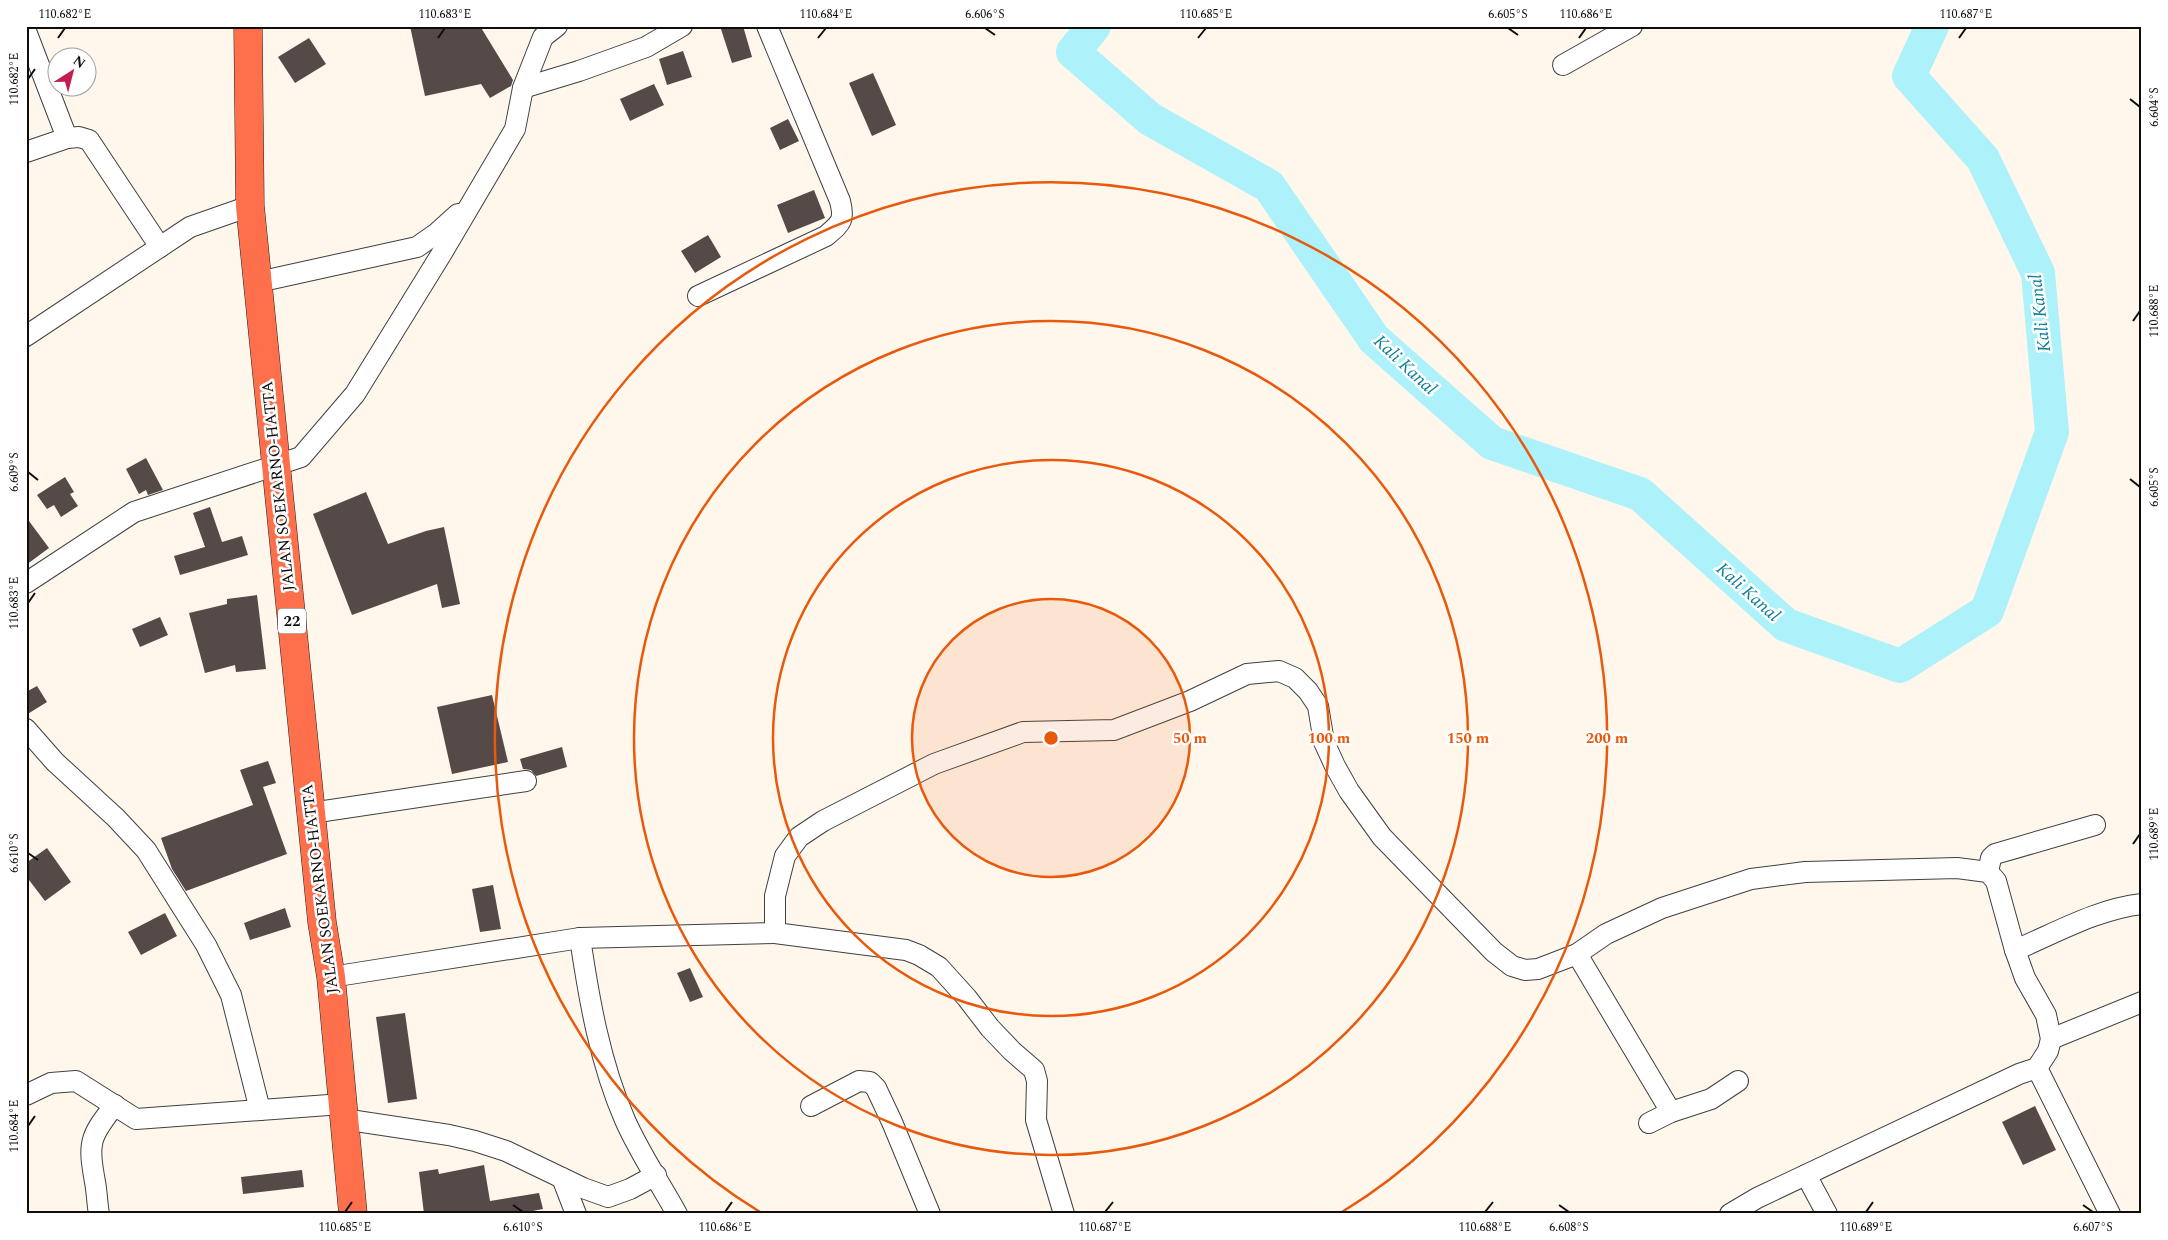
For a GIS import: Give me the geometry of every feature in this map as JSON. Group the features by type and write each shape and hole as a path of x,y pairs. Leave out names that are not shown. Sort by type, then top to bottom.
{"highway":[{"name":"JALAN SOEKARNO-HATTA","path":"248,26 250,206 322,922 331,978 353,1214"}],"street":[{"path":"26,583 134,512 301,457 355,394 472,202 515,129 523,88 543,37 557,26"},
{"path":"523,88 579,72 646,47 682,26"},
{"path":"698,296 826,236 840,224 844,215 837,193 767,26"},
{"path":"1563,65 1632,26"},
{"path":"26,31 67,138"},
{"path":"26,152 67,138 79,137 89,140 160,246"},
{"path":"258,282 417,247 437,233 472,202"},
{"path":"26,336 190,227 250,206"},
{"path":"775,933 775,896 785,856 799,837 823,820 934,764 1023,732 1114,730 1190,701 1247,674 1279,671 1295,678 1308,691 1318,706 1324,742 1335,766 1349,791 1382,837 1494,952 1512,966 1525,970 1538,970 1577,954 1606,934 1662,908 1751,878 1805,872 1949,868 1988,872 1996,881 2015,950 2025,978 2046,1015 2051,1039 2048,1052 2037,1068 2019,1074 1757,1198 1730,1214"},
{"path":"26,729 55,762 116,818 146,850 206,945 231,996 260,1110"},
{"path":"311,814 526,781"},
{"path":"1988,872 1991,858 1995,854 2095,825"},
{"path":"2015,950 2088,918 2124,906 2142,904"},
{"path":"331,978 580,938 775,933 906,950 919,955 939,967 967,998 990,1028 1034,1070 1037,1081 1036,1120 1064,1214"},
{"path":"580,938 588,996 610,1078 625,1120 677,1214"},
{"path":"1577,954 1671,1112"},
{"path":"2051,1039 2142,1002"},
{"path":"2037,1068 2110,1214"},
{"path":"26,1095 51,1083 76,1081 136,1119 260,1110 342,1112 475,1141 514,1154 562,1178 608,1197 630,1190 656,1175"},
{"path":"811,1106 859,1081 870,1082 876,1088 892,1122 930,1214"},
{"path":"1649,1123 1671,1112 1712,1099 1738,1081"},
{"path":"99,1214 90,1159 92,1141 103,1120 115,1106"},
{"path":"1806,1175 1827,1214"},
{"path":"562,1178 576,1214"}],"building":[{"path":"410,26 480,26 513,80 511,86 490,98 481,84 425,96"},
{"path":"720,26 743,26 752,57 732,63"},
{"path":"309,38 326,64 295,83 278,57"},
{"path":"683,51 692,77 667,85 659,59"},
{"path":"873,73 896,125 872,136 849,83"},
{"path":"654,84 664,105 630,121 620,99"},
{"path":"788,119 799,141 780,150 770,128"},
{"path":"814,190 825,218 788,233 777,205"},
{"path":"708,235 721,257 695,273 681,251"},
{"path":"146,458 163,490 148,495 146,490 139,494 126,469"},
{"path":"65,477 74,492 70,494 78,506 61,517 54,505 47,509 37,495"},
{"path":"366,492 388,544 444,527 460,604 442,608 437,584 352,615 313,514"},
{"path":"210,507 222,542 242,536 248,555 180,575 174,556 205,547 193,513"},
{"path":"26,517 49,548 26,565"},
{"path":"257,595 266,669 236,672 235,665 205,673 189,613 227,604 227,599"},
{"path":"160,617 168,635 140,647 132,629"},
{"path":"37,686 47,702 26,715 26,692"},
{"path":"492,695 508,762 452,774 437,707"},
{"path":"562,747 567,767 536,776 531,770 523,769 520,759"},
{"path":"268,761 276,783 263,787 287,854 186,891 172,869 161,838 253,805 240,770"},
{"path":"47,848 71,882 45,901 26,876 26,863"},
{"path":"493,885 501,929 480,932 472,889"},
{"path":"285,908 291,927 250,940 244,923"},
{"path":"165,913 177,936 141,955 128,932"},
{"path":"690,968 703,997 690,1002 677,973"},
{"path":"405,1013 417,1099 388,1103 376,1017"},
{"path":"2035,1106 2056,1150 2023,1165 2002,1122"},
{"path":"484,1165 490,1201 539,1193 543,1209 517,1214 424,1214 419,1172 438,1169 439,1174"},
{"path":"302,1170 304,1187 243,1194 241,1177"}],"waterway":[{"name":"Kali Kanal","path":"1094,26 1073,52 1150,119 1269,186 1374,339 1492,443 1640,494 1786,625 1900,666 1987,611 2052,432 2038,273 1983,159 1909,76 1932,26"}]}
